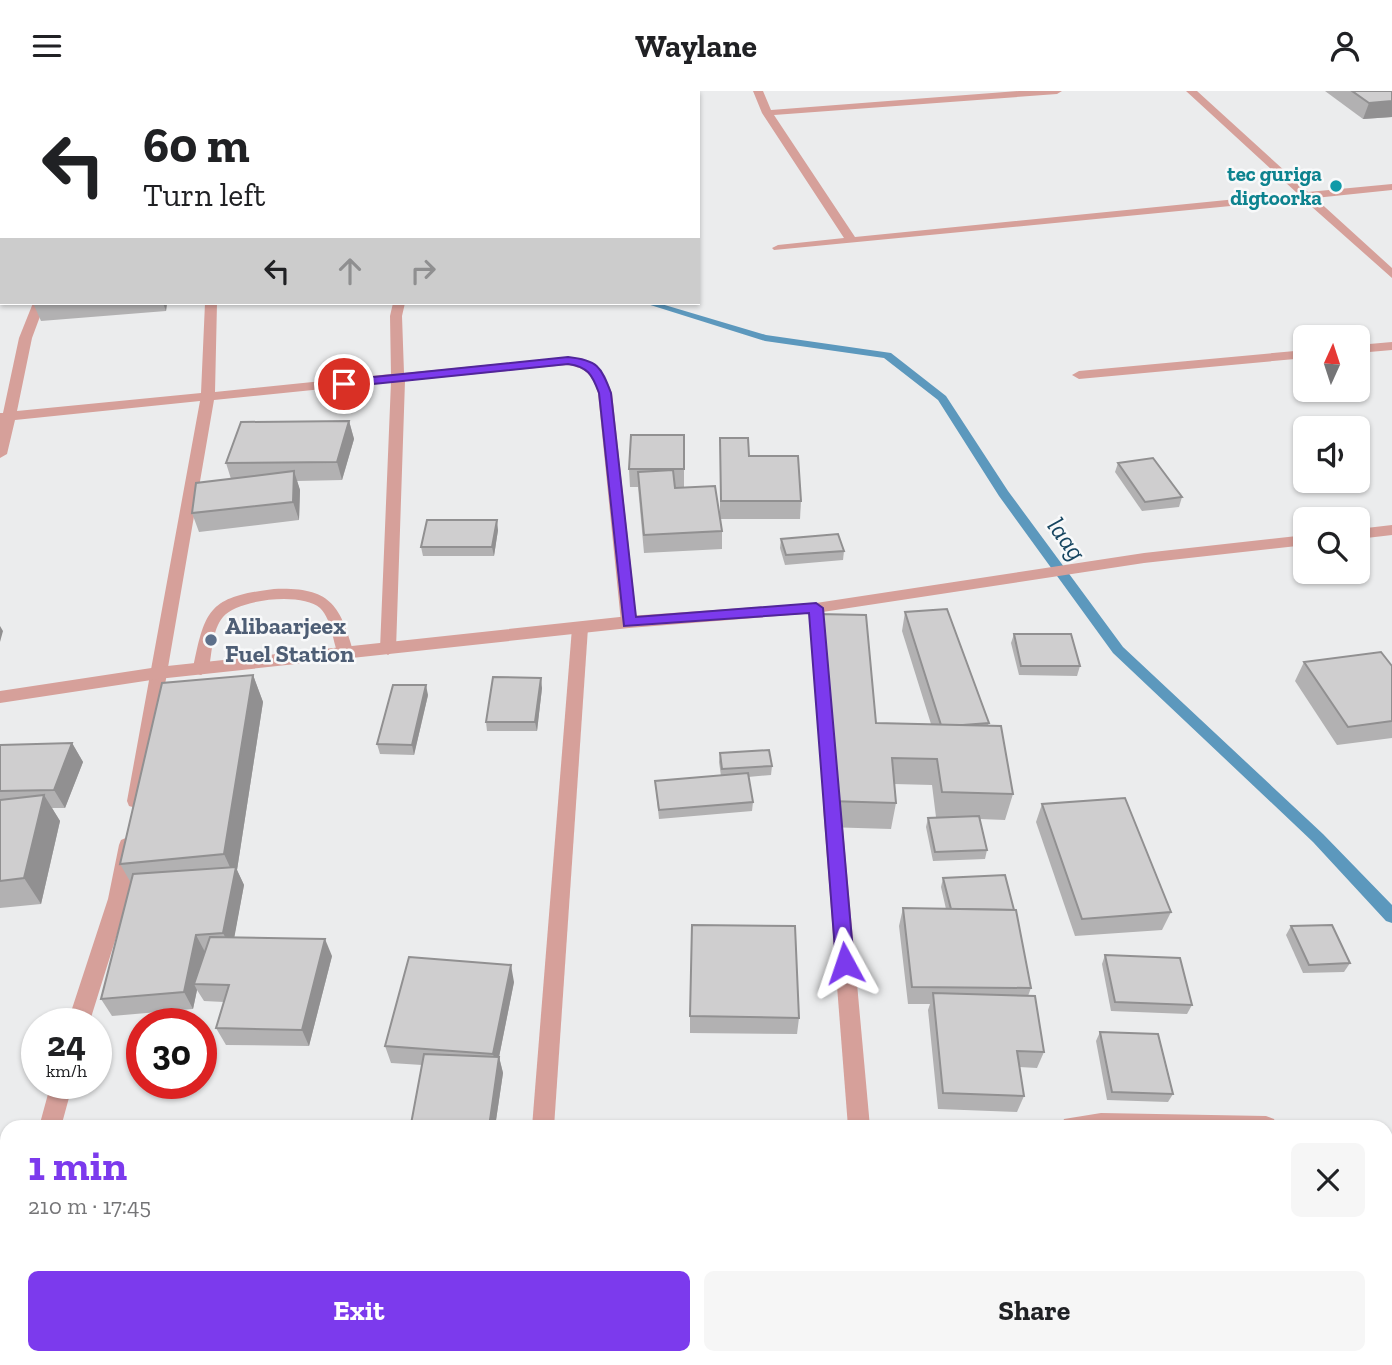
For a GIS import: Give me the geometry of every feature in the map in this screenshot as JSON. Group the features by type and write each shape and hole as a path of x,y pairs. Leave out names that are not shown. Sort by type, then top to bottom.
{"street":[{"path":"758,91 767,113 852,241"},
{"path":"767,113 1057,91"},
{"path":"1191,91 1392,274"},
{"path":"778,248 1392,187"},
{"path":"0,454 28,324 38,305"},
{"path":"83,1008 118,899 132,822 208,396 211,305"},
{"path":"388,649 398,379 396,316 399,305"},
{"path":"1370,348 1392,346"},
{"path":"1079,375 1293,355"},
{"path":"6,417 568,361 586,363 598,373 605,393 629,622"},
{"path":"1370,533 1392,530"},
{"path":"0,697 158,673 629,622 816,615 1033,573 1293,541"},
{"path":"201,669 209,630 222,609 277,594 296,593 324,602 334,618 346,654"},
{"path":"543,1120 580,628"},
{"path":"831,786 858,1120"},
{"path":"52,1120 58,1099"}],"building":[{"path":"1352,91 1392,91 1392,101 1369,103"},
{"path":"349,421 337,462 226,463 241,422"},
{"path":"631,435 684,435 684,469 629,469"},
{"path":"720,438 748,438 749,456 798,456 801,501 721,501"},
{"path":"1153,458 1182,497 1145,502 1118,463"},
{"path":"673,470 675,488 715,486 722,531 644,535 638,472"},
{"path":"294,471 293,502 192,513 196,483"},
{"path":"427,520 497,520 492,547 421,547"},
{"path":"838,534 844,551 786,555 781,539"},
{"path":"947,609 989,723 941,725 905,612"},
{"path":"818,614 866,615 876,723 1001,726 1013,794 942,792 937,759 892,758 896,803 828,801"},
{"path":"1014,634 1071,634 1080,666 1021,666"},
{"path":"1381,652 1392,666 1392,721 1348,727 1304,662"},
{"path":"253,675 224,854 120,864 162,683"},
{"path":"493,677 541,678 535,722 486,722"},
{"path":"393,685 426,685 412,745 377,744"},
{"path":"72,743 54,790 0,791 0,745"},
{"path":"769,750 772,766 722,769 720,753"},
{"path":"748,773 753,802 659,810 655,781"},
{"path":"44,795 24,878 0,881 0,800"},
{"path":"1125,798 1171,912 1082,919 1042,804"},
{"path":"979,816 987,850 935,852 928,818"},
{"path":"236,867 223,933 196,935 184,992 101,999 133,874"},
{"path":"1005,875 1014,910 951,909 943,878"},
{"path":"903,908 1016,910 1031,988 912,987"},
{"path":"692,925 795,926 799,1018 690,1016"},
{"path":"1332,925 1350,963 1309,965 1291,926"},
{"path":"210,937 325,939 302,1030 217,1028 229,985 194,984"},
{"path":"1105,955 1180,958 1192,1005 1115,1002"},
{"path":"409,957 511,965 493,1054 385,1046"},
{"path":"933,993 1035,996 1044,1052 1017,1051 1024,1096 943,1093"},
{"path":"1100,1032 1158,1034 1173,1094 1112,1092"},
{"path":"424,1054 499,1057 490,1120 412,1120"}],"waterway":[{"name":"laag","path":"656,305 765,338 887,355 942,398 1003,493 1118,650 1318,838 1392,916"}],"place":[{"name":"tec guriga digtoorka","path":"1336,186"},
{"name":"Alibaarjeex Fuel Station","path":"211,640"}],"route":[{"path":"344,384 568,361 586,363 598,373 605,393 629,622 816,608 845,963"}]}
